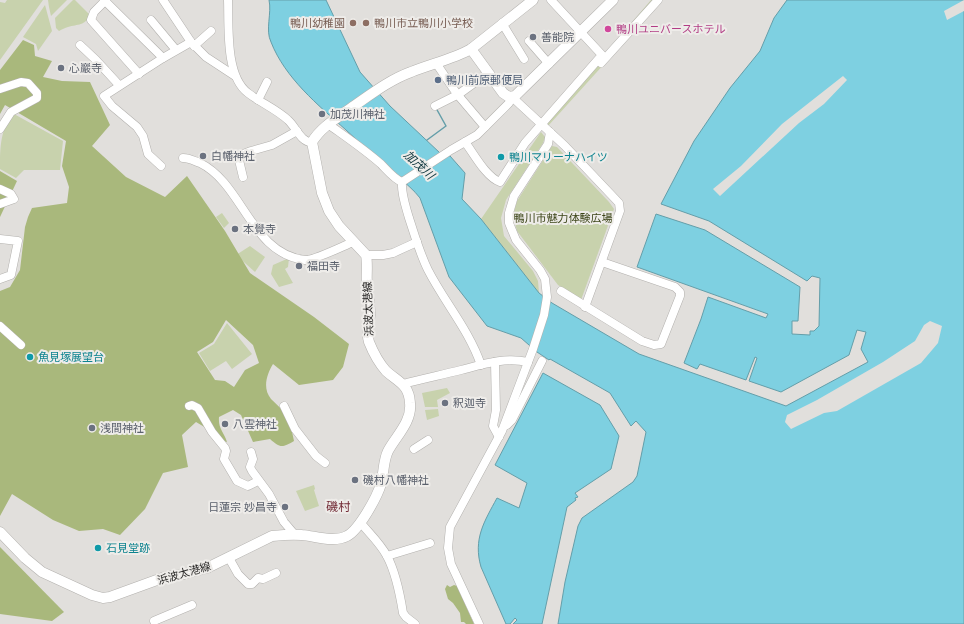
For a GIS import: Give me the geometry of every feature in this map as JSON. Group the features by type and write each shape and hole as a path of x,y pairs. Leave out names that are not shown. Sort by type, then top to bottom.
{"main road":[{"path":"366,255 338,226 329,211 322,193 312,142 319,132 329,123 378,89 411,72 471,49 533,0"},
{"path":"471,49 503,93 512,97 519,93 613,0"},
{"name":"浜波太港線","path":"0,532 25,558 42,572 85,592 103,598 110,597 165,577 207,568 266,538 282,535 295,535 338,539 349,535 360,522 376,498 386,458 409,416 411,409 407,389 385,370 377,359 367,335 370,310 366,255"}],"street":[{"path":"139,74 91,20 94,12 105,0 162,58"},
{"path":"164,0 192,44 206,58 234,76 244,90 285,117 306,142 312,142"},
{"path":"228,0 231,63 234,76"},
{"path":"501,434 533,349 544,315 547,297 545,279 540,270 520,246 512,232 509,223 509,213 514,196 548,144 545,128 602,55 551,0"},
{"path":"465,142 494,180 500,182 525,143 545,128 658,0"},
{"path":"151,20 176,50"},
{"path":"502,23 524,59"},
{"path":"161,166 148,154 140,132 104,96 162,58 176,50 192,44 211,31"},
{"path":"529,41 549,64"},
{"path":"80,45 119,85"},
{"path":"436,63 457,94 485,127"},
{"path":"435,106 457,94 488,73"},
{"path":"0,89 21,82 28,83 37,92 37,98 11,112 0,129"},
{"path":"258,100 267,82"},
{"path":"402,182 477,135 509,104 512,97 545,128 619,203 620,211 585,307"},
{"path":"329,123 359,146 397,180 402,182"},
{"path":"243,177 238,156 272,145 297,131"},
{"path":"183,158 189,158 209,168 220,178 262,235 279,251 306,260 353,242"},
{"path":"402,182 405,203 417,242 429,271 468,335 481,364"},
{"path":"0,189 11,194 14,199 0,204"},
{"path":"0,239 18,242 11,275 0,279"},
{"path":"366,255 383,255 393,253 417,242"},
{"path":"561,291 642,341 654,346 661,344 664,340 680,292 675,287 602,262"},
{"path":"0,326 21,345"},
{"path":"403,384 481,364 515,359 528,362"},
{"path":"479,624 451,564 448,548 449,532 466,495 501,434 512,420 542,361"},
{"path":"495,362 496,410 493,426 501,434"},
{"path":"190,406 192,405 198,408 212,432 225,448 226,451 224,459 236,481 248,486 258,481"},
{"path":"284,406 295,429 316,456 325,462"},
{"path":"414,449 428,440"},
{"path":"251,452 253,459 250,467 258,481 269,494 284,522 295,535"},
{"path":"360,522 387,556 395,578 403,612 406,617 415,624"},
{"path":"387,556 430,543"},
{"path":"229,558 238,574 248,584 252,584 258,578 263,579 276,573"},
{"path":"154,621 192,605"}],"green space":[{"path":"7,0 43,0 0,60 0,2 5,3"},
{"path":"48,0 67,0 51,16"},
{"path":"73,0 75,0 90,15 83,23 59,31 56,28 55,18"},
{"path":"651,0 662,0 548,126 546,122"},
{"path":"45,5 52,31 38,51 36,44 23,37"},
{"path":"23,40 34,45 35,56 52,61 43,77 62,81 90,82 110,125 92,146 126,177 165,197 187,176 225,231 250,273 314,317 349,344 343,367 333,380 299,385 273,364 266,381 268,395 281,408 288,418 294,441 284,446 276,444 270,439 253,442 241,415 233,410 219,417 220,428 227,442 223,441 218,435 196,422 182,435 188,467 163,473 145,509 120,535 103,529 79,531 53,520 12,494 0,516 0,291 10,287 20,270 25,227 32,208 67,203 69,187 62,166 66,141 5,105 0,114 0,70","holes":["226,320 253,345 259,363 245,370 234,387 225,381 215,380 197,352 213,342"]},
{"path":"14,114 63,141 60,170 24,170 16,178 0,169 3,132"},
{"path":"541,132 545,137 543,143 506,200 501,218 504,236 533,271 538,281 539,293 481,219"},
{"name":"鴨川市魅力体験広場","path":"552,146 557,147 614,209 581,300 558,285 517,231 513,215 517,201"},
{"path":"0,171 17,181 0,217"},
{"path":"222,213 229,223 224,228 216,217"},
{"path":"250,246 265,257 255,272 236,255"},
{"path":"289,258 288,267 285,269 293,283 279,287 271,274 273,265"},
{"path":"227,323 252,354 232,369 226,361 210,371 199,353 214,344"},
{"path":"447,388 450,393 437,400 438,407 425,407 422,393"},
{"path":"438,409 439,416 427,420 425,410"},
{"path":"314,485 319,506 305,511 296,491"},
{"path":"0,547 64,612 52,621 0,614"},
{"path":"447,585 450,587 454,585 457,586 474,624 466,624 461,622 460,613 448,599 445,589"}],"water":[{"name":"加茂川","path":"269,0 326,0 360,72 390,106 440,153 450,156 465,173 462,199 481,219 539,293 552,303 639,354 786,406 868,362 861,349 866,332 857,330 849,355 781,392 749,381 757,358 755,357 746,380 700,364 697,369 684,363 708,297 766,318 768,314 637,267 656,214 705,230 800,287 798,321 792,321 792,334 810,335 810,331 814,331 819,326 820,278 812,276 807,281 709,221 661,204 694,141 730,88 760,51 774,18 787,0 964,0 964,624 558,624 565,582 578,526 582,518 633,482 637,476 646,432 636,421 631,426 610,393 550,359 549,360 521,338 487,326 449,277 420,198 399,177 314,101 303,90 285,67 277,55 269,37"},
{"path":"543,373 600,405 619,436 611,469 575,493 578,497 575,498 576,500 567,507 542,624 513,624 517,620 515,618 510,624 506,624 481,567 478,548 479,539 484,523 497,498 519,508 527,483 495,465"}],"pier":[{"path":"964,0 964,11 947,20 944,11"},
{"path":"843,76 847,80 824,104 799,123 720,196 713,189 741,166 782,124"},
{"path":"930,321 942,326 938,343 921,363 837,411 824,413 791,429 785,422 787,415 817,400 883,362 915,341 924,325"}],"waterway":[{"path":"427,140 446,126 436,108"}],"place":[{"name":"鴨川幼稚園","path":"353,23"},
{"name":"鴨川市立鴨川小学校","path":"366,23"},
{"name":"鴨川ユニバースホテル","path":"608,29"},
{"name":"善能院","path":"533,37"},
{"name":"心巖寺","path":"61,68"},
{"name":"鴨川前原郵便局","path":"438,80"},
{"name":"加茂川神社","path":"322,114"},
{"name":"白幡神社","path":"203,156"},
{"name":"鴨川マリーナハイツ","path":"501,157"},
{"name":"本覺寺","path":"235,229"},
{"name":"福田寺","path":"299,266"},
{"name":"魚見塚展望台","path":"30,357"},
{"name":"釈迦寺","path":"445,403"},
{"name":"八雲神社","path":"225,424"},
{"name":"浅間神社","path":"92,428"},
{"name":"磯村八幡神社","path":"355,480"},
{"name":"日蓮宗 妙昌寺","path":"285,507"},
{"name":"石見堂跡","path":"98,548"}],"district":[{"name":"磯村","path":"338,507"}]}
